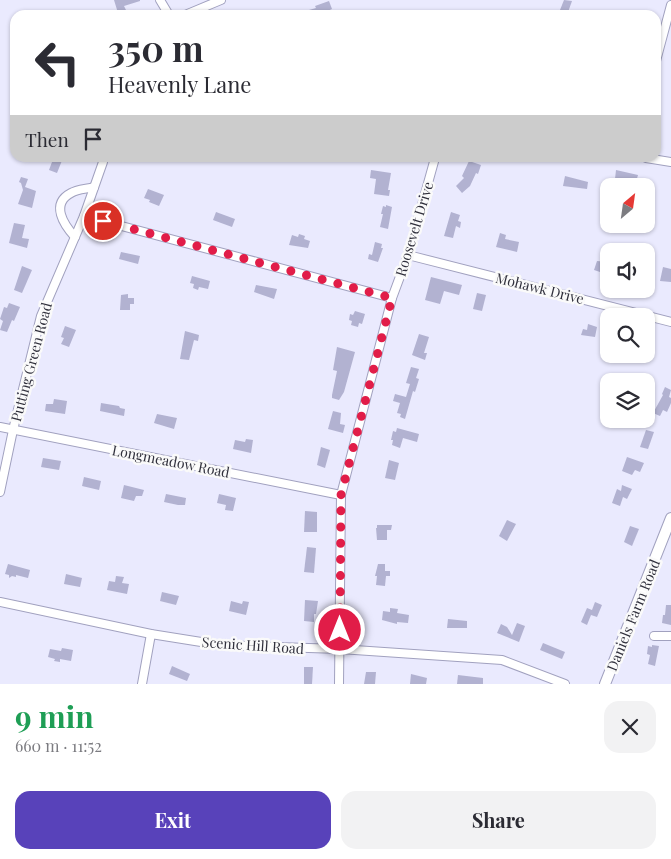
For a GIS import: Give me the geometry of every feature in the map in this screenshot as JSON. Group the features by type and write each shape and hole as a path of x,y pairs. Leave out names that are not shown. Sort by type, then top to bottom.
{"main road":[{"name":"Daniels Farm Road","path":"606,684 671,518"}],"street":[{"path":"197,10 221,0"},
{"path":"661,42 671,5"},
{"name":"Putting Green Road","path":"0,492 40,316 84,216 103,162"},
{"name":"Roosevelt Drive","path":"339,684 341,495 392,298 408,255 434,162"},
{"path":"75,237 61,219 62,203 70,193 94,187"},
{"path":"84,216 392,298"},
{"name":"Mohawk Drive","path":"408,255 671,322"},
{"name":"Longmeadow Road","path":"0,427 341,495"},
{"name":"Scenic Hill Road","path":"0,602 151,634 220,645 340,649 502,660 564,684"},
{"path":"142,684 151,634"},
{"path":"654,636 671,636"}],"building":[{"path":"114,0 140,0 124,6 126,10 117,10"},
{"path":"564,0 572,1 569,10 560,10"},
{"path":"329,1 332,9 309,10 316,8 315,6"},
{"path":"52,162 61,162 57,173 49,170"},
{"path":"469,162 481,165 478,174 476,173 470,186 462,193 456,186 464,178 462,176"},
{"path":"371,170 391,173 388,190 390,190 389,196 374,194 376,179 370,178"},
{"path":"616,170 638,175 637,178 615,178"},
{"path":"565,176 588,182 587,189 563,186"},
{"path":"21,177 28,179 25,187 36,191 32,208 18,204 23,190 19,182"},
{"path":"148,189 164,195 159,206 144,198"},
{"path":"386,205 392,207 388,229 380,227 383,206 386,207"},
{"path":"216,212 235,219 232,227 213,220"},
{"path":"451,212 460,215 458,221 461,222 460,228 456,226 453,238 444,236"},
{"path":"14,223 25,225 22,238 29,239 27,248 9,243"},
{"path":"500,233 506,235 505,239 519,242 517,252 496,247"},
{"path":"299,234 305,236 304,239 310,241 308,248 289,245 292,235 298,237"},
{"path":"375,242 382,244 381,248 383,248 378,262 368,259 369,254 372,255"},
{"path":"121,252 140,256 138,264 119,259"},
{"path":"597,261 600,261 600,272 594,270"},
{"path":"22,266 32,270 22,293 14,290"},
{"path":"663,267 671,269 671,282 660,281"},
{"path":"192,276 210,281 208,289 199,287 198,290 193,288 194,284 190,283"},
{"path":"431,277 462,285 459,295 444,291 440,304 425,300"},
{"path":"256,285 277,289 274,299 254,292"},
{"path":"477,293 486,295 482,311 473,309"},
{"path":"128,294 128,298 134,298 134,304 130,304 130,310 120,310 121,295"},
{"path":"9,303 20,307 7,332 0,330 3,321 0,319 4,307 7,308"},
{"path":"355,311 365,314 362,324 359,323 358,327 351,325 352,321 349,320 350,314 353,315"},
{"path":"588,324 597,327 595,337 581,335 583,329 587,330"},
{"path":"65,326 76,330 69,347 61,344 64,338 61,337"},
{"path":"185,331 199,335 198,341 194,340 189,360 180,359"},
{"path":"419,334 429,337 424,353 427,353 425,360 412,355"},
{"path":"337,347 355,352 344,392 339,400 332,398 337,371 333,370"},
{"path":"411,367 419,369 416,378 419,379 415,392 413,391 405,419 400,417 401,414 397,413 400,403 393,401 395,394 406,397 410,384 406,383"},
{"path":"665,387 671,390 669,397 671,398 671,403 667,412 663,410 660,416 655,414 655,409"},
{"path":"54,399 67,401 65,414 45,411 46,404 53,404"},
{"path":"101,403 125,409 124,416 100,411"},
{"path":"333,411 341,413 340,424 345,425 343,433 328,429"},
{"path":"157,414 177,418 174,429 154,423"},
{"path":"397,428 419,434 417,442 403,438 400,448 392,445 393,431 396,432"},
{"path":"646,430 654,432 648,449 640,447"},
{"path":"246,439 253,440 251,453 233,449 235,440 245,442"},
{"path":"321,447 330,450 325,468 317,465"},
{"path":"627,457 644,463 640,472 635,470 632,475 622,471"},
{"path":"43,458 61,461 59,470 41,467"},
{"path":"389,460 399,463 395,480 385,478"},
{"path":"84,477 101,481 99,490 82,486"},
{"path":"124,485 144,490 142,496 136,496 134,501 121,498"},
{"path":"622,485 632,489 627,499 623,497 620,506 612,503 617,489 621,491"},
{"path":"166,494 186,498 185,505 164,502"},
{"path":"219,494 236,498 233,511 225,510 226,505 217,503"},
{"path":"305,511 317,512 317,532 304,532"},
{"path":"507,520 516,524 507,541 499,536"},
{"path":"377,525 392,525 391,530 387,530 387,540 377,540"},
{"path":"630,526 639,529 632,546 624,542"},
{"path":"307,547 316,548 314,573 304,572"},
{"path":"8,564 30,570 28,578 16,575 16,577 12,576 9,578 9,575 5,574"},
{"path":"378,564 385,564 385,571 390,571 390,576 386,576 385,586 376,585 377,576 375,576"},
{"path":"66,574 82,578 80,587 64,584"},
{"path":"116,576 124,577 122,583 129,584 127,594 107,590 109,581 115,582"},
{"path":"162,592 179,596 176,605 160,601"},
{"path":"305,600 318,601 314,622 304,621"},
{"path":"231,601 242,604 243,601 249,602 246,615 229,611"},
{"path":"595,602 602,605 597,617 591,615 587,625 581,622 587,608 592,610"},
{"path":"666,605 671,605 671,625 662,623"},
{"path":"390,608 398,609 397,613 409,615 408,623 397,622 397,624 382,620 383,611 390,612"},
{"path":"448,619 467,621 467,628 447,628"},
{"path":"517,623 525,626 519,642 497,633 501,624 507,627 512,635"},
{"path":"543,643 565,652 562,659 540,650"},
{"path":"652,645 659,646 655,666 648,664 650,655 647,654 648,646 652,647"},
{"path":"62,648 73,650 71,661 60,659 60,662 54,661 55,659 48,657 50,649 61,651"},
{"path":"172,666 190,674 187,681 169,674"},
{"path":"304,667 313,667 312,684 304,684"},
{"path":"366,672 376,672 375,684 364,684"},
{"path":"411,674 427,678 426,684 410,684"},
{"path":"458,675 483,678 483,684 457,684"}],"route":[{"path":"103,221 392,298 341,495 340,630"}]}
